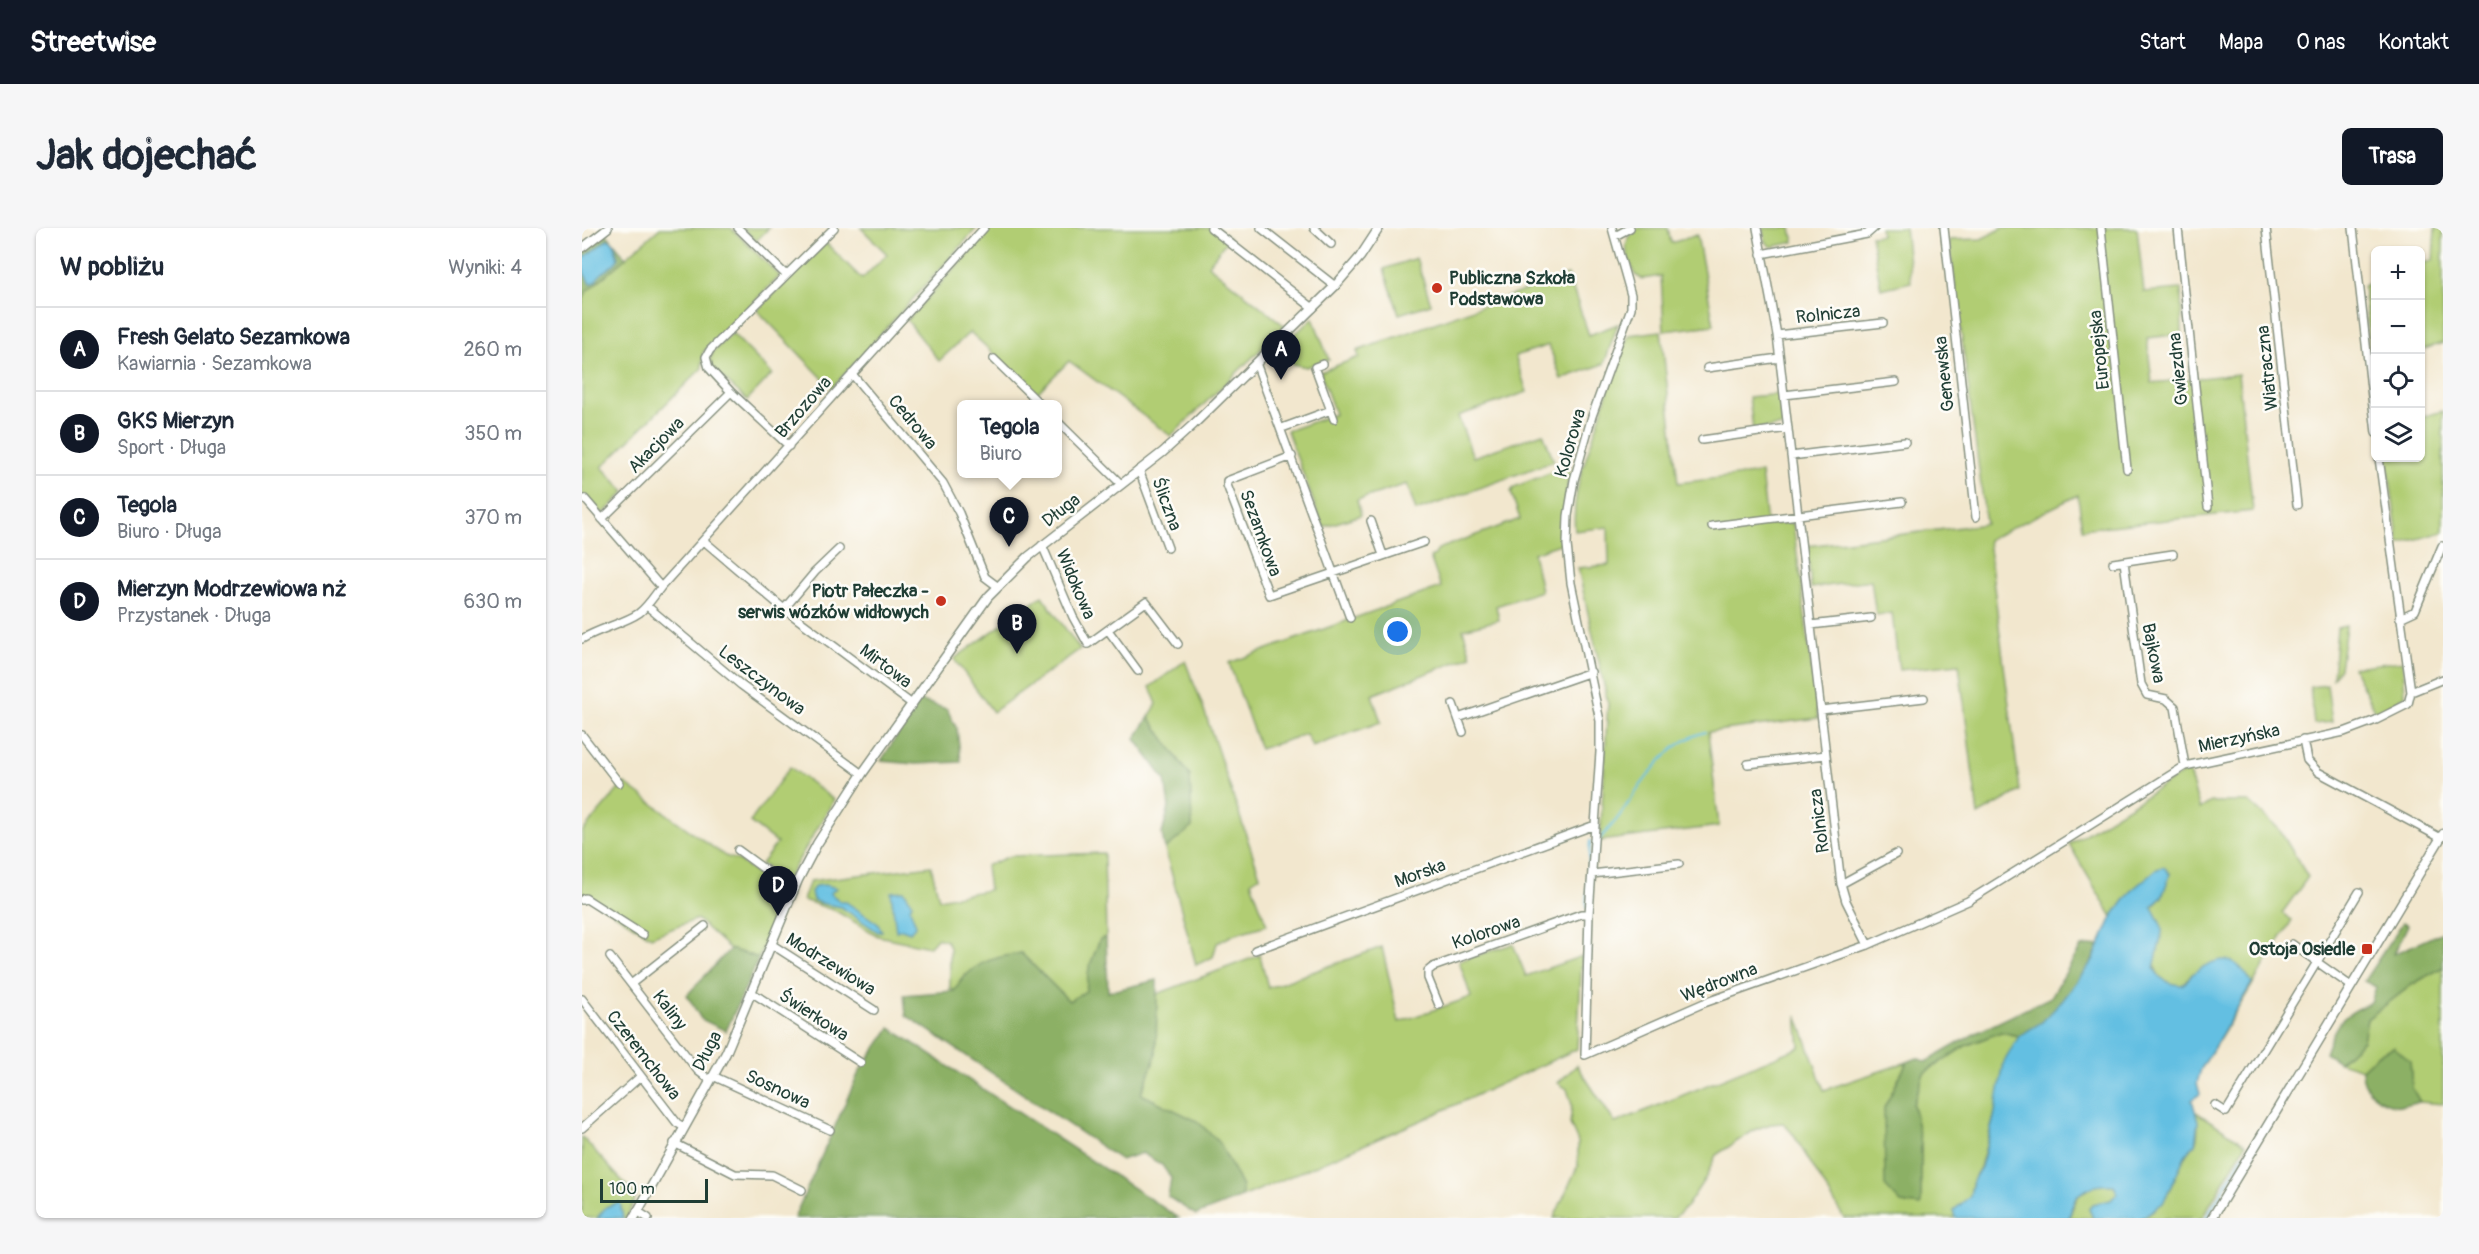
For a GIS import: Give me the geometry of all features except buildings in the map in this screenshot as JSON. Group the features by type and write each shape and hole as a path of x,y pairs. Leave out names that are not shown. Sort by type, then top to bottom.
{"street":[{"path":"582,248 608,228"},
{"path":"738,228 786,275"},
{"path":"789,446 731,392 709,368 706,357 710,350 834,228"},
{"name":"Brzozowa","path":"647,606 661,587 984,228"},
{"path":"1211,228 1313,308"},
{"path":"1261,228 1335,286"},
{"path":"1314,228 1330,244"},
{"name":"Długa","path":"635,1215 726,1053 794,891 822,835 862,774 997,586 1042,545 1194,424 1335,286 1360,257 1379,228"},
{"name":"Kolorowa","path":"1585,1055 1589,914 1600,721 1571,583 1567,545 1568,516 1574,480 1593,416 1631,308 1631,295 1612,228"},
{"path":"1615,236 1630,228"},
{"name":"Rolnicza","path":"1756,228 1776,335 1784,395 1841,884 1846,901 1868,945"},
{"path":"1761,254 1867,234 1874,228"},
{"name":"Genewska","path":"1944,228 1976,517"},
{"name":"Europejska","path":"2101,228 2127,469"},
{"name":"Gwiezdna","path":"2178,228 2208,507"},
{"name":"Wiatraczna","path":"2266,228 2297,505"},
{"path":"2353,228 2373,408"},
{"name":"Rolnicza","path":"1776,335 1883,323"},
{"path":"1707,368 1779,358"},
{"path":"994,359 1035,400"},
{"path":"1256,363 1282,428 1350,618"},
{"path":"1323,364 1315,367 1334,419"},
{"name":"Cedrowa","path":"852,374 943,483 959,513 985,577 997,586"},
{"path":"1784,395 1896,382"},
{"name":"Akacjowa","path":"602,519 731,392"},
{"path":"1282,428 1331,410"},
{"path":"1062,426 1121,484"},
{"path":"1702,440 1788,428"},
{"path":"1791,456 1905,442"},
{"name":"Sezamkowa","path":"1292,456 1232,477 1227,481 1269,595 1424,543"},
{"path":"2380,462 2411,692 2443,680"},
{"name":"Śliczna","path":"1139,470 1167,548"},
{"path":"585,499 661,587"},
{"path":"1712,526 1902,502"},
{"path":"1371,520 1383,555"},
{"name":"Mirtowa","path":"704,541 784,609 912,704"},
{"name":"Widokowa","path":"1042,545 1073,617 1088,644 1146,602 1178,644"},
{"path":"2400,618 2415,611 2442,546"},
{"path":"784,609 815,572 839,549"},
{"path":"2113,563 2172,554"},
{"name":"Bajkowa","path":"2124,562 2141,684 2147,695 2166,699 2175,707 2185,766"},
{"path":"582,639 604,626 635,615 647,606"},
{"name":"Leszczynowa","path":"647,606 741,685 862,774"},
{"path":"1811,625 1871,618"},
{"name":"Widokowa","path":"1107,630 1138,671"},
{"path":"1458,718 1591,672"},
{"name":"Mierzyńska","path":"1868,945 1968,901 2185,766 2344,732 2409,704 2411,692"},
{"path":"1821,710 1924,698"},
{"path":"1453,704 1463,732"},
{"path":"582,735 619,783"},
{"path":"2212,1218 2442,836 2318,772 2310,766 2307,760 2303,740"},
{"path":"1748,764 1826,755"},
{"name":"Morska","path":"1255,950 1595,825"},
{"path":"738,850 794,891"},
{"path":"1841,884 1896,854"},
{"path":"1592,873 1679,864"},
{"path":"2215,1105 2226,1112 2359,892"},
{"path":"582,900 585,898 643,935"},
{"name":"Kolorowa","path":"1439,1005 1428,978 1428,970 1581,914 1589,914"},
{"name":"Kaliny","path":"631,984 705,927"},
{"name":"Modrzewiowa","path":"771,944 874,1010"},
{"path":"2292,944 2351,986"},
{"name":"Wędrowna","path":"1585,1055 1704,1003 1868,945"},
{"name":"Kaliny","path":"610,957 698,1071 712,1078"},
{"name":"Świerkowa","path":"752,992 861,1063"},
{"name":"Czeremchowa","path":"582,999 677,1123 684,1127"},
{"path":"582,1128 641,1076"},
{"name":"Sosnowa","path":"712,1078 830,1130"},
{"path":"674,1143 735,1174 772,1175 802,1190"},
{"path":"635,1215 648,1218"}],"green space":[{"path":"660,228 731,228 780,276 703,352 702,368 602,467 625,492 603,514 582,493 582,305 586,292"},
{"path":"743,228 769,228 756,241"},
{"path":"861,228 977,228 832,388 757,310 826,243 862,279 887,254"},
{"path":"991,228 1216,228 1229,238 1208,265 1285,326 1171,436 1069,361 1037,393 970,332 939,361 907,320"},
{"path":"1638,228 1668,228 1671,243 1697,235 1714,325 1664,331 1661,276 1642,279 1635,275 1626,250 1628,239"},
{"path":"1763,228 1791,228 1794,242 1772,247 1766,242"},
{"path":"1880,228 1905,228 1911,282 1881,289 1871,236 1881,235"},
{"path":"2003,228 2137,228 2144,292 2181,289 2182,334 2147,338 2152,383 2238,374 2253,511 2082,529 2078,495 1988,540 2020,791 1978,815 1959,664 1899,670 1892,613 1876,615 1871,580 1811,588 1807,546 1986,524 1949,240 1981,239"},
{"path":"2435,228 2443,228 2443,343 2425,349 2425,263 2433,260"},
{"path":"606,233 626,258 586,292 582,305 582,252"},
{"path":"1416,258 1431,304 1399,314 1384,269"},
{"path":"1568,275 1589,335 1618,324 1604,364 1561,379 1549,345 1515,356 1527,392 1458,416 1473,457 1543,433 1554,461 1416,511 1407,484 1357,500 1361,515 1323,527 1287,431 1335,414 1320,372 1359,357 1357,351"},
{"path":"2371,283 2371,355 2363,286"},
{"path":"1313,318 1329,360 1306,367 1293,364 1285,343"},
{"path":"1661,331 1678,483 1761,473 1767,524 1793,523 1818,718 1708,732 1719,826 1600,841 1608,703 1578,568 1609,565 1608,527 1575,531 1575,503 1584,463 1629,335"},
{"path":"732,333 772,374 747,400 710,366 709,362 713,352"},
{"path":"1779,394 1783,426 1753,430 1749,397"},
{"path":"2443,411 2443,532 2399,544 2388,462 2425,462 2425,416"},
{"path":"1570,465 1562,531 1563,543 1533,553 1541,591 1496,606 1499,620 1463,629 1471,656 1372,695 1381,722 1312,747 1306,734 1260,749 1229,663 1441,587 1430,557 1435,555 1438,549 1520,519 1511,492 1514,487"},
{"path":"1042,596 1080,649 993,712 954,659"},
{"path":"2346,626 2340,668 2333,678 2337,628"},
{"path":"1185,661 1202,704 1260,876 1251,882 1267,925 1235,934 1217,943 1213,957 1196,965 1165,849 1192,827 1190,776 1149,717 1157,704 1150,687"},
{"path":"2403,661 2405,696 2377,714 2353,667"},
{"path":"2327,685 2332,722 2314,724 2310,687"},
{"path":"919,700 947,709 957,729 961,762 916,764 881,761"},
{"path":"1149,717 1190,776 1192,827 1165,849 1162,834 1169,807 1165,780 1135,739"},
{"path":"790,767 834,800 787,880 761,864 777,843 750,822"},
{"path":"2188,770 2200,809 2211,802 2249,802 2279,829 2308,877 2282,913 2292,920 2201,1069 2192,974 2182,986 2169,983 2161,978 2155,962 2159,920 2152,907 2162,897 2170,873 2133,889 2112,917 2069,844"},
{"path":"624,783 725,856 738,860 782,894 759,958 730,949 697,919 651,937 587,896 582,899 582,832"},
{"path":"1104,853 1106,937 1100,939 1089,968 1086,992 1069,1001 1021,953 963,976 954,991 950,988 950,948 947,941 937,938 929,947 878,936 836,911 803,900 810,881 931,866 939,899 989,890 986,866 1010,856"},
{"path":"2403,922 2408,925 2394,954 2443,932 2443,967 2413,984 2367,1019 2363,1040 2339,1062 2325,1053 2332,1034 2340,1022 2352,1012 2371,1002 2376,987 2364,981"},
{"path":"1106,937 1108,992 1157,980 1156,1055 1141,1094 1197,1121 1219,1142 1242,1187 1242,1197 1196,1215 1168,1197 1171,1178 1162,1165 1142,1153 1121,1160 906,1015 904,995 954,991 967,974 982,963 1021,953 1069,1001 1086,991 1089,968 1100,939"},
{"path":"1513,944 1526,976 1582,956 1577,1049 1422,1120 1242,1197 1242,1187 1219,1142 1197,1121 1141,1094 1156,1055 1157,994 1260,955 1268,988 1382,947 1399,1022 1471,997 1459,961"},
{"path":"2099,945 2076,986 2040,1023 2019,1036 2001,1032 1965,1046 1924,1073 1913,1104 1921,1144 1921,1206 1901,1203 1885,1186 1884,1108 1907,1062 1917,1058 1926,1062 1974,1034 2051,997 2081,947"},
{"path":"730,949 759,958 726,1031 701,1019 687,995"},
{"path":"2443,967 2443,1104 2420,1102 2412,1088 2410,1061 2378,1054 2362,1069 2339,1062 2363,1040 2367,1019 2413,984"},
{"path":"1797,1015 1824,1090 1907,1062 1884,1108 1901,1203 1921,1206 1921,1144 1913,1104 1924,1073 1965,1046 2001,1032 2019,1036 2028,1046 1994,1117 1970,1196 1953,1211 1955,1218 1844,1218 1793,1134 1783,1123 1756,1129 1716,1155 1706,1177 1687,1206 1674,1218 1554,1218 1578,1165 1578,1142 1570,1124 1572,1105 1567,1089 1558,1083 1577,1065 1615,1123 1800,1047"},
{"path":"890,1028 1179,1218 794,1218 859,1072"},
{"path":"2394,1047 2410,1061 2412,1088 2420,1102 2405,1106 2393,1105 2373,1095 2365,1083 2362,1069 2378,1054"},
{"path":"2196,1112 2246,1144 2202,1218 2141,1218 2160,1204 2170,1190 2187,1154 2195,1144 2198,1128"},
{"path":"582,1137 636,1196 627,1218 582,1218"},
{"path":"2101,1184 2115,1185 2117,1193 2112,1200 2089,1209 2093,1218 2069,1218 2079,1195"}],"water":[{"path":"608,239 614,243 618,259 590,284 584,273 582,259"},
{"path":"2164,867 2170,874 2162,897 2152,907 2162,927 2154,968 2159,976 2165,981 2182,985 2205,966 2213,962 2228,960 2240,967 2252,983 2201,1069 2197,1083 2200,1094 2192,1100 2198,1121 2195,1144 2186,1154 2163,1203 2141,1218 2093,1218 2089,1209 2092,1204 2111,1200 2117,1193 2114,1185 2102,1185 2085,1190 2076,1198 2069,1218 1955,1218 1953,1211 1970,1196 1973,1180 1981,1167 1994,1117 2004,1062 2019,1036 2042,1022 2063,1000 2093,960 2112,917 2133,889 2157,869"},
{"path":"825,885 837,888 830,893 877,923 882,931 878,932 841,907 813,900 811,892 815,886"},
{"path":"904,891 912,903 910,909 916,925 910,932 902,929 896,931 891,892"},
{"path":"620,1202 623,1218 597,1218 606,1207"}],"waterway":[{"path":"1599,840 1667,754 1691,737 1705,732"},
{"path":"1586,908 1590,841"},
{"path":"2206,1218 2244,1154"}],"place":[{"name":"Publiczna Szkoła Podstawowa","path":"1437,288"},
{"name":"Fresh Gelato Sezamkowa","path":"1281,380"},
{"name":"Tegola","path":"1009,547"},
{"name":"Piotr Pałeczka - serwis wózków widłowych","path":"941,601"},
{"name":"GKS Mierzyn","path":"1017,654"},
{"name":"Mierzyn Modrzewiowa nż","path":"778,916"},
{"name":"Ostoja Osiedle","path":"2367,949"}]}
